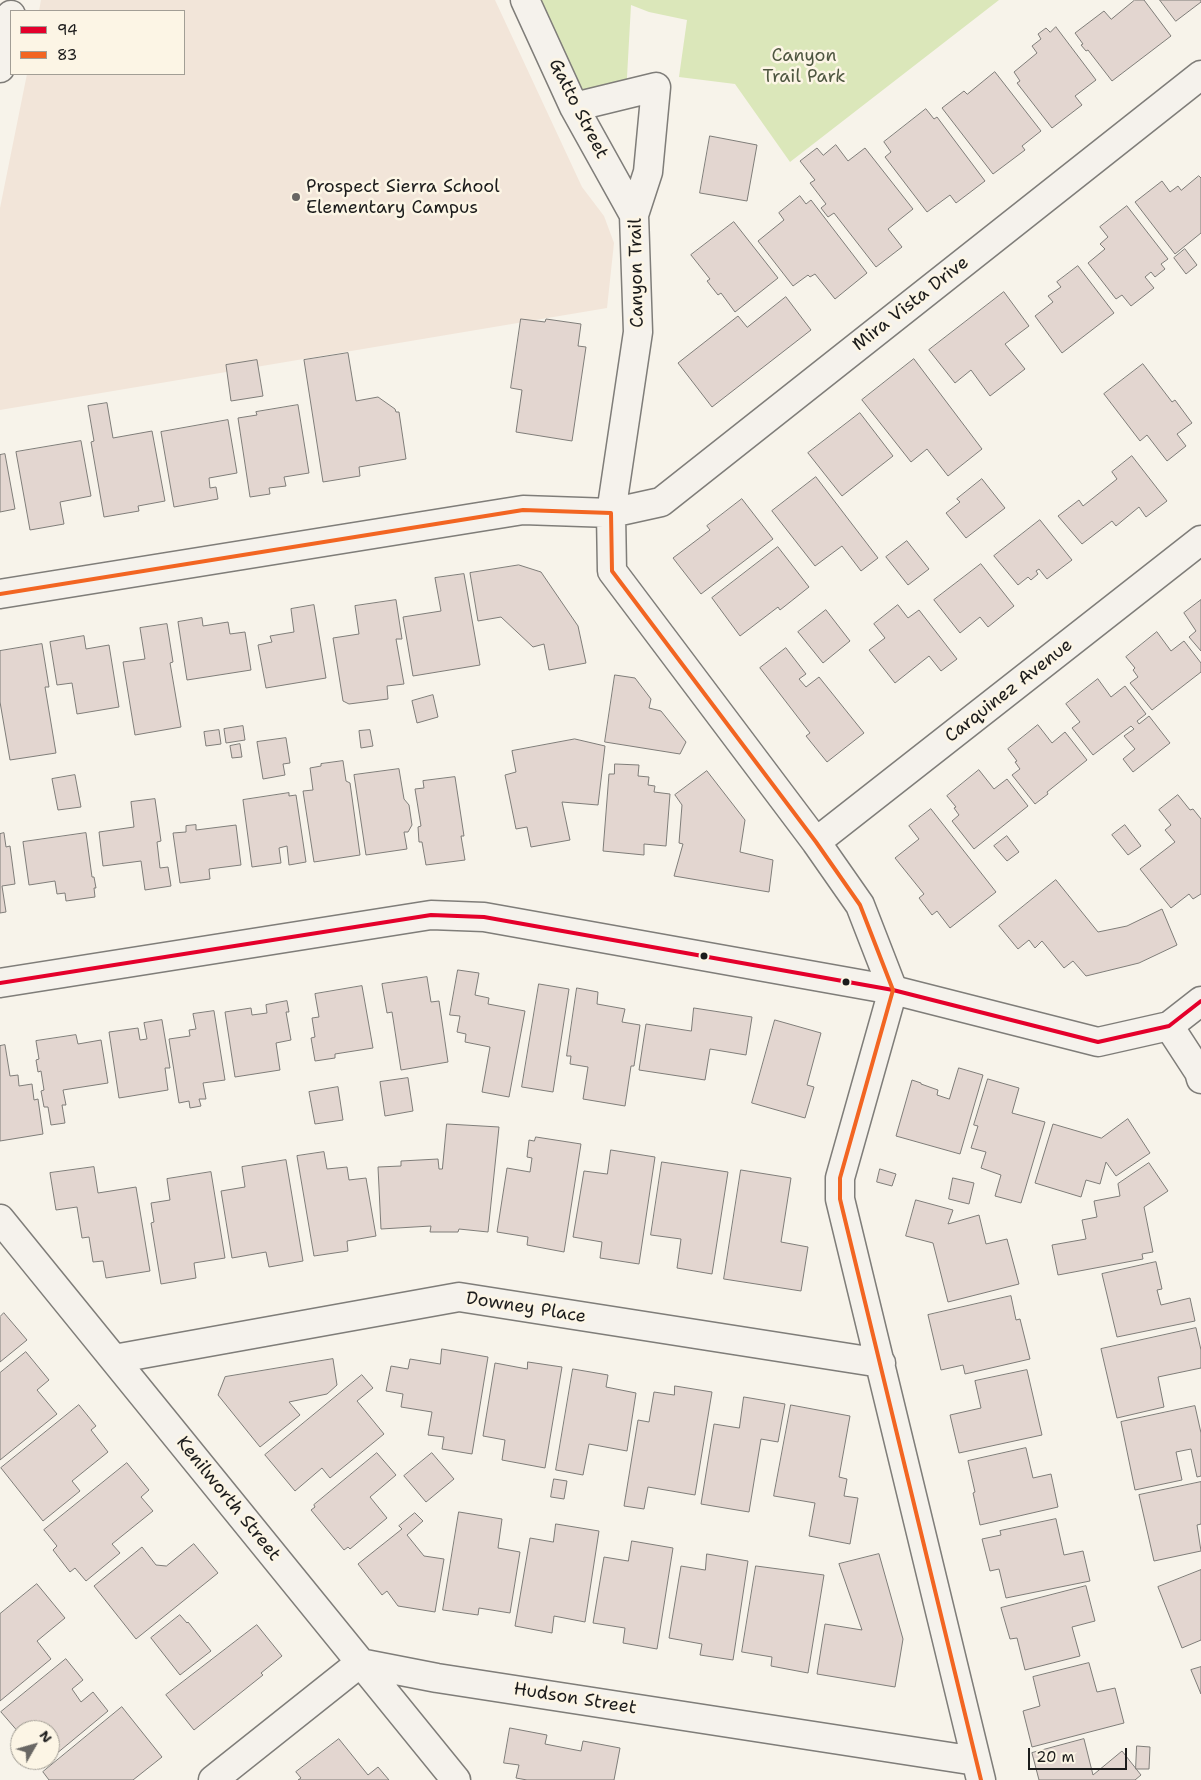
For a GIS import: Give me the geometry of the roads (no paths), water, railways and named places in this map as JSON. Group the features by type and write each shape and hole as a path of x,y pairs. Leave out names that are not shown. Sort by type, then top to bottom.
{"street":[{"name":"Gatto Street","path":"525,0 574,107 634,215"},
{"path":"0,68 10,20"},
{"name":"Mira Vista Drive","path":"0,594 523,510 612,513 661,502 1201,75"},
{"name":"Canyon Trail","path":"574,107 656,87 648,172 634,215 638,332 612,513 612,571 816,842 860,905 893,990"},
{"name":"Carquinez Avenue","path":"816,842 1201,540"},
{"path":"0,983 431,915 484,917 893,990 1098,1042 1169,1026 1201,1000"},
{"path":"893,990 840,1178 840,1199 978,1770"},
{"path":"1169,1026 1199,1072 1201,1080"},
{"name":"Kenilworth Street","path":"0,1219 456,1780"},
{"name":"Downey Place","path":"114,1359 459,1298 881,1363"},
{"path":"213,1780 360,1663"},
{"name":"Hudson Street","path":"360,1663 437,1678 978,1770"}],"place":[{"name":"Prospect Sierra School Elementary Campus","path":"296,197"}],"park label":[{"name":"Canyon Trail Park","path":"804,66"}]}
